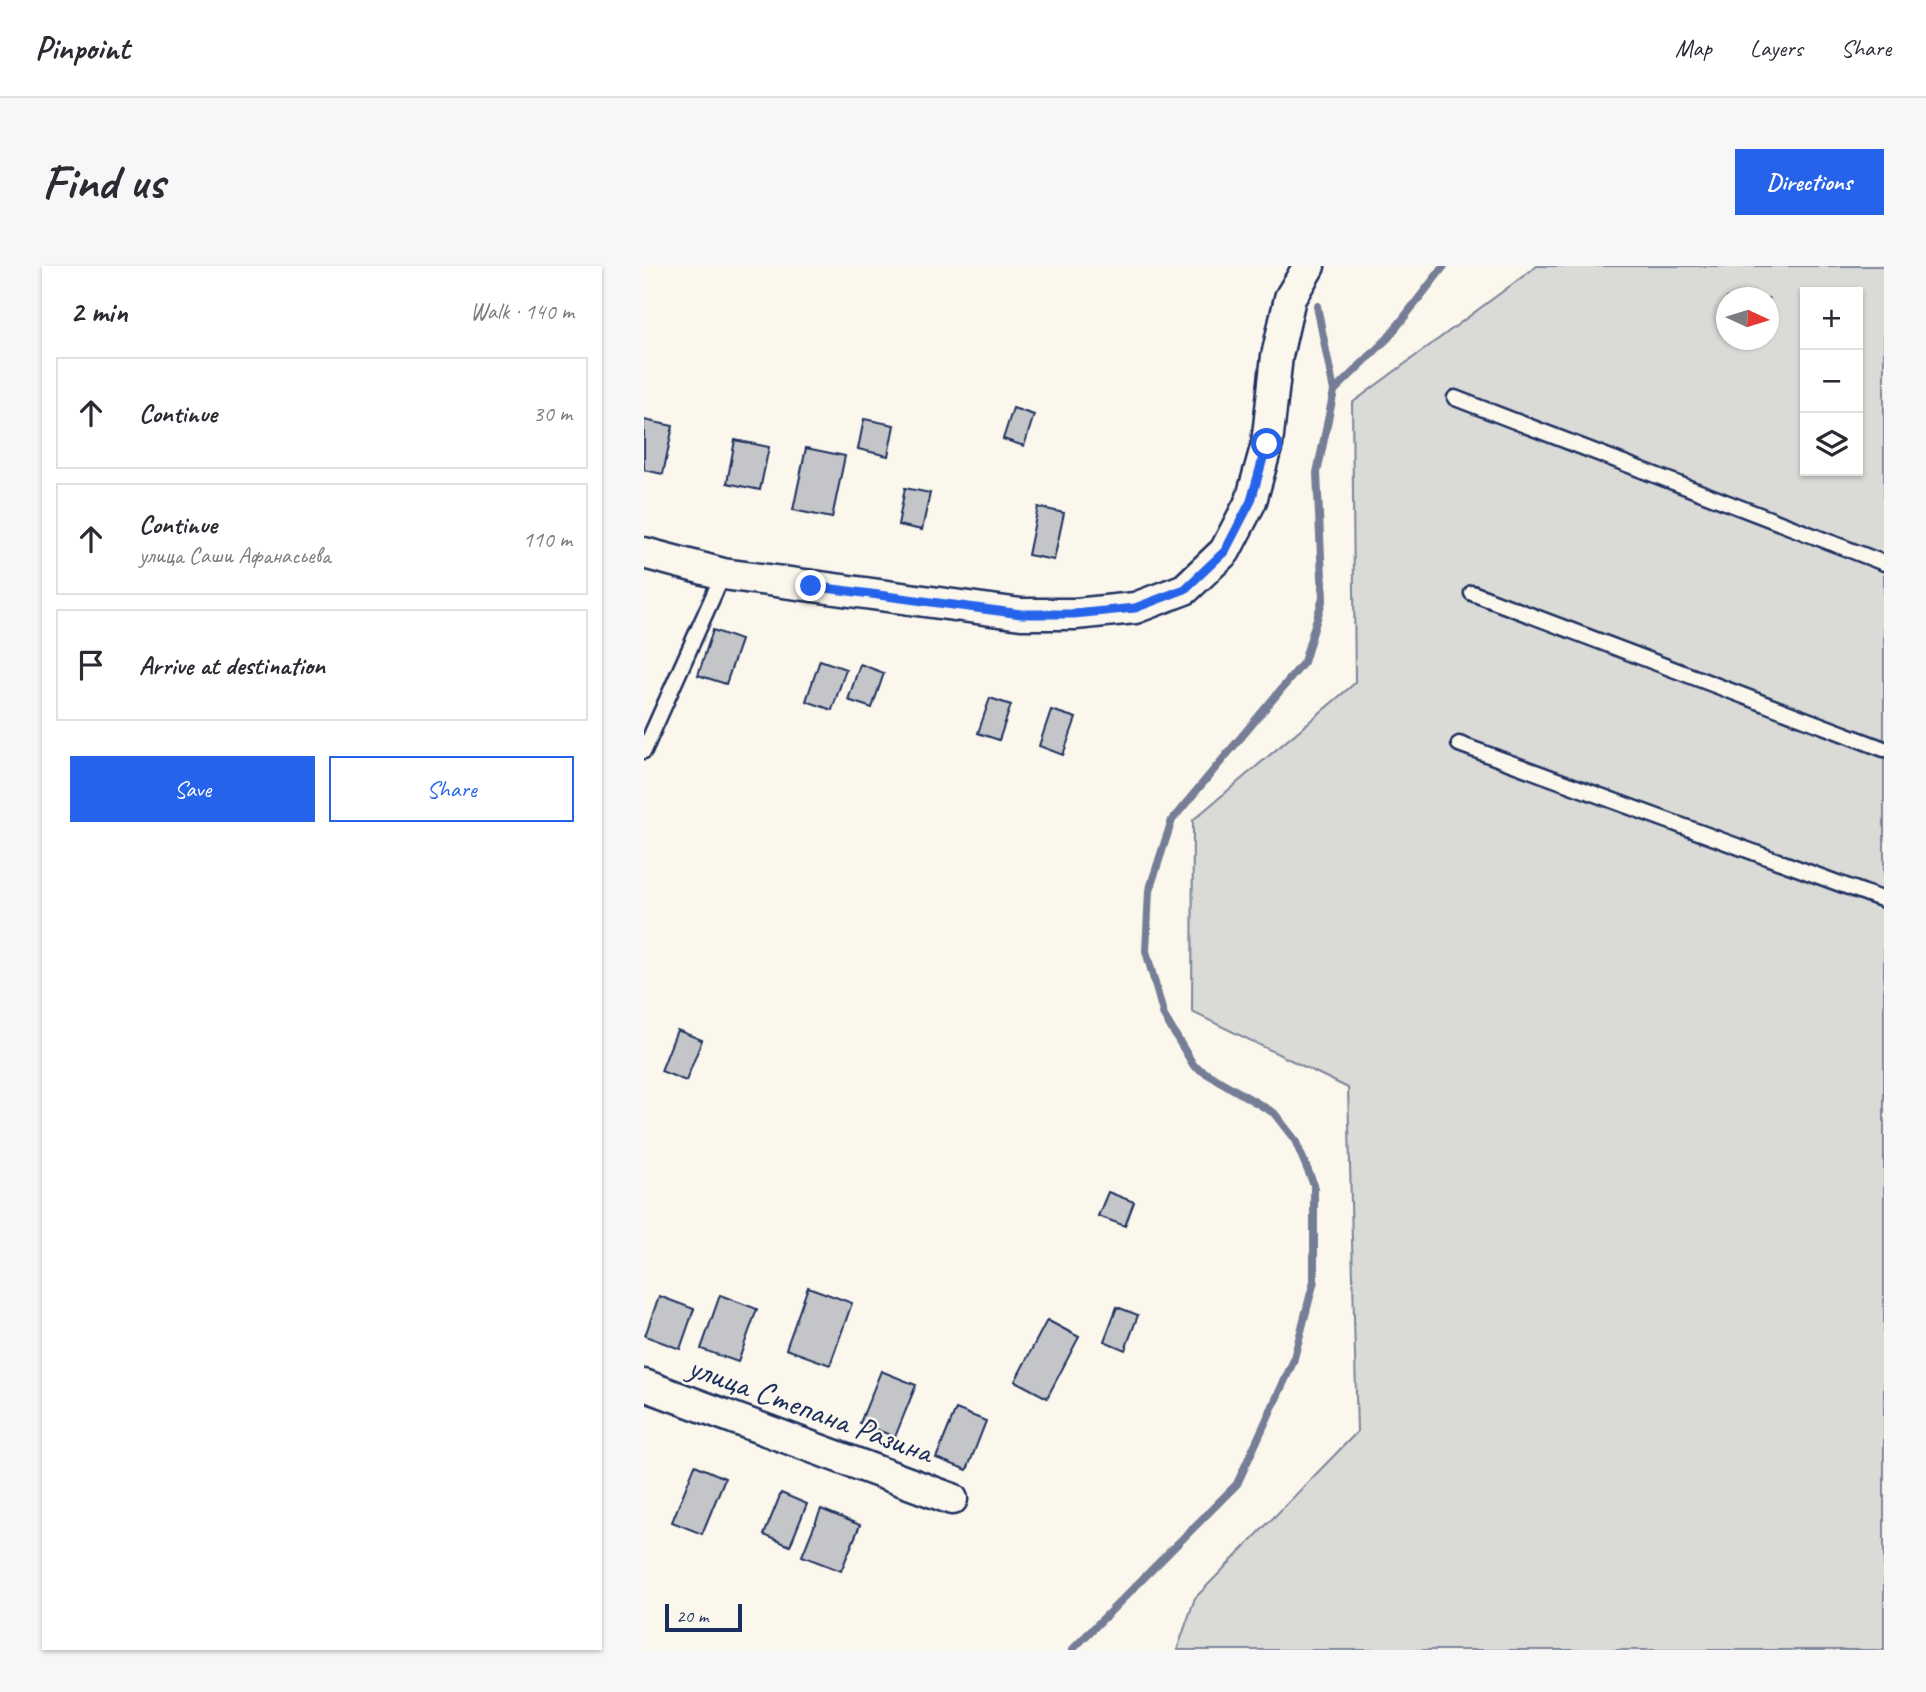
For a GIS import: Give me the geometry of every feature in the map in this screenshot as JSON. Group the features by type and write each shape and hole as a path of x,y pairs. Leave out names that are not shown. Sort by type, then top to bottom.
{"street":[{"path":"644,553 723,574 1021,614 1074,614 1135,608 1185,589 1225,551 1251,501 1267,444 1277,355 1290,298 1308,266"},
{"name":"улица Степана Разина","path":"644,1385 952,1499"}],"lane":[{"path":"1455,398 1884,563"},
{"path":"644,751 723,574"},
{"path":"1472,593 1884,749"},
{"path":"1459,744 1884,900"}],"shaded area":[{"path":"1537,266 1884,266 1884,1650 1177,1650 1195,1598 1357,1432 1348,1088 1192,1012 1193,820 1355,683 1352,403"}],"building":[{"path":"1013,408 1034,415 1024,446 1003,439"},
{"path":"864,419 894,425 888,456 858,449"},
{"path":"644,420 673,426 663,474 644,470"},
{"path":"735,440 769,447 760,490 727,483"},
{"path":"806,448 845,456 832,518 793,510"},
{"path":"905,488 930,493 922,530 898,525"},
{"path":"1038,507 1064,513 1054,560 1028,555"},
{"path":"713,630 741,640 726,684 698,675"},
{"path":"820,660 846,669 832,710 806,701"},
{"path":"860,664 884,673 872,708 848,700"},
{"path":"990,698 1011,705 999,740 978,733"},
{"path":"1051,710 1076,718 1063,755 1039,746"},
{"path":"677,1030 702,1040 686,1081 661,1071"},
{"path":"1108,1192 1134,1202 1125,1226 1098,1216"},
{"path":"808,1287 852,1303 830,1365 786,1349"},
{"path":"720,1295 757,1309 738,1362 701,1349"},
{"path":"659,1296 694,1309 680,1349 645,1336"},
{"path":"1117,1307 1138,1315 1125,1350 1104,1341"},
{"path":"1047,1320 1079,1337 1047,1398 1015,1381"},
{"path":"881,1371 916,1385 895,1437 860,1423"},
{"path":"956,1409 986,1421 967,1470 936,1458"},
{"path":"695,1465 725,1478 702,1534 672,1522"},
{"path":"781,1493 807,1504 790,1546 764,1535"},
{"path":"821,1509 860,1525 841,1571 802,1556"}],"waterway":[{"path":"1072,1650 1237,1484 1293,1362 1314,1281 1314,1185 1295,1140 1274,1113 1194,1066 1164,1016 1146,951 1149,891 1172,820 1304,662 1323,598 1317,473 1334,391 1388,338 1444,266"},
{"path":"1317,306 1334,391"}],"route":[{"path":"811,586 1021,614 1074,614 1135,608 1185,589 1225,551 1251,501 1267,444"}]}
